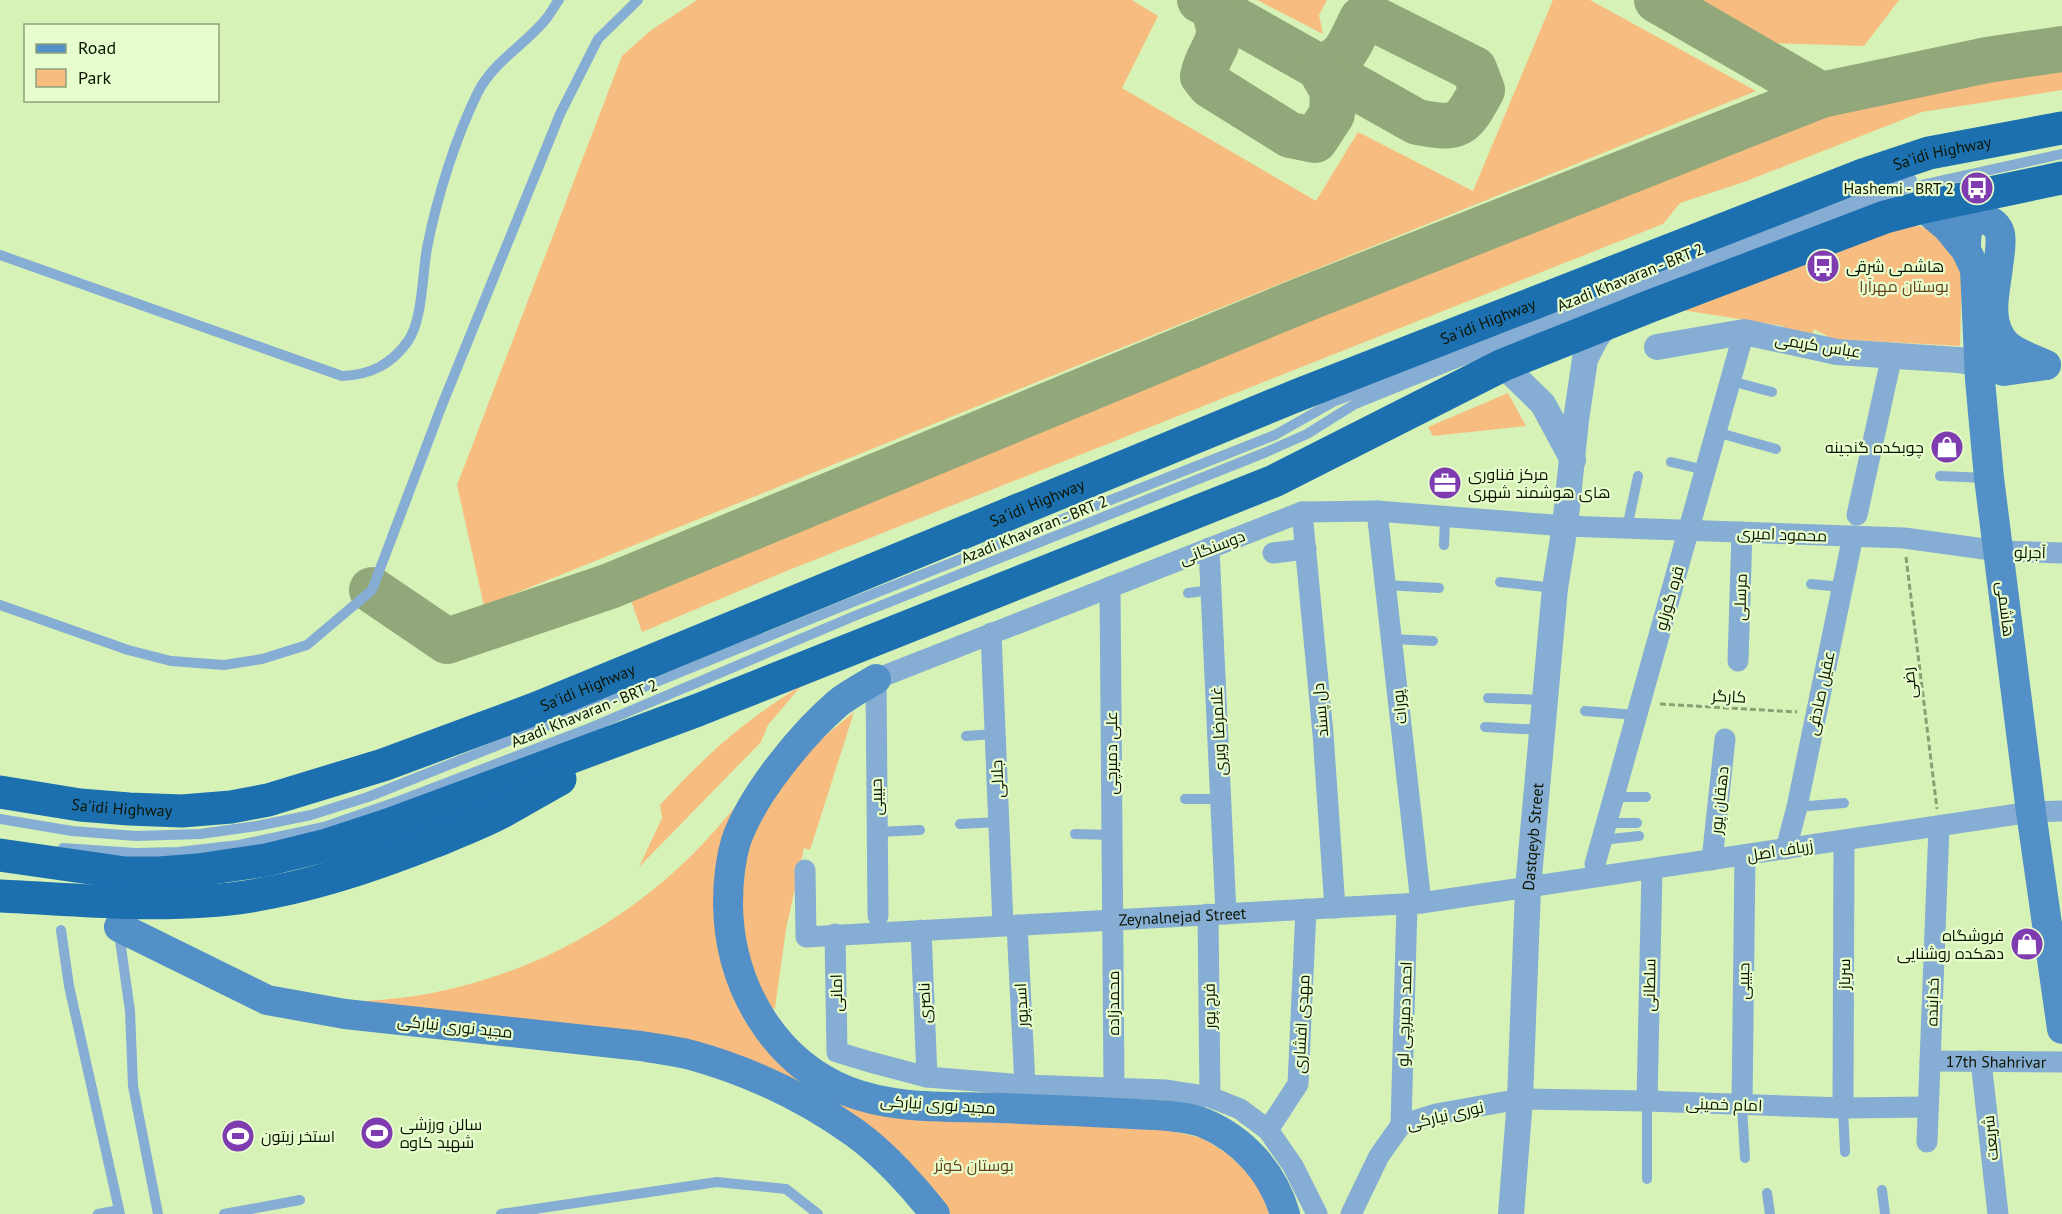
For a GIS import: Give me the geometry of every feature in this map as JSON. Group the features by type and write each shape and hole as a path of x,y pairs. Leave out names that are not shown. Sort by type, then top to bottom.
{"highway":[{"name":"Sa'idi Highway","path":"0,790 38,798 129,809 182,811 231,807 299,792 373,769 537,708 1298,395 1860,176 1929,153 2062,128"},
{"path":"0,855 125,873 178,872 266,860 388,825 651,728 1274,481 1503,365 1608,323 1873,222 1923,207 2062,178"},
{"path":"0,896 131,902 207,901 297,886 398,856 498,814 651,728"}],"main road":[{"name":"هاشمی","path":"1923,207 1947,227 1966,250 1975,270 1989,478 2031,812 2062,1029"},
{"path":"1966,250 1967,231 1974,221 1984,218 1994,223 2000,233 2001,246 1992,309 1994,322 2005,343 2054,365"},
{"path":"1980,363 2004,371 2054,365"},
{"name":"مجید نوری نیارکی","path":"876,679 839,702 810,730 767,785 736,841 728,890 731,943 738,971 753,1006 775,1039 800,1063 821,1077 845,1090 871,1099 911,1105 1154,1115 1179,1117 1203,1123 1228,1136 1249,1152 1265,1171 1280,1196 1285,1214"},
{"name":"مجید نوری نیارکی","path":"118,927 267,1000 345,1014 641,1046 690,1055 741,1072 796,1096 856,1134 912,1186 935,1214"}],"street":[{"name":"Dastqeyb Street","path":"1510,1214 1520,1099 1528,888 1555,588 1586,359 1596,338 1608,323"},
{"name":"عباس کریمی","path":"1657,347 1744,332 1837,352 1980,363"},
{"name":"قره گوزلو","path":"1595,864 1744,332"},
{"path":"1857,515 1892,355"},
{"path":"1503,365 1543,404 1573,460"},
{"name":"دوسنگانی","path":"876,679 1302,512 1377,511 1565,526"},
{"name":"پورات","path":"1377,511 1392,639 1414,904"},
{"name":"دل پسند","path":"1302,512 1323,734 1335,908"},
{"name":"محمود امیری","path":"1565,526 1904,538 1999,552"},
{"name":"مرسلی","path":"1738,661 1742,532"},
{"name":"عقیل صادقی","path":"1786,849 1797,807 1852,536"},
{"name":"غلامرضا ویری","path":"1209,548 1221,799 1217,914"},
{"path":"1273,553 1306,549"},
{"name":"آجرلو","path":"1999,552 2062,553"},
{"name":"علی دمیرچی","path":"1110,586 1112,920"},
{"name":"جلالی","path":"991,633 999,822 1010,925"},
{"name":"حبیبی","path":"876,679 879,916"},
{"name":"دهقان پور","path":"1712,860 1725,739"},
{"name":"زرباف اصل","path":"1528,888 2031,812 2062,811"},
{"name":"خدابنده","path":"1927,1142 1939,826"},
{"name":"سرباز","path":"1843,1108 1844,840"},
{"name":"حبیبی","path":"1742,1106 1744,855"},
{"name":"سلطانی","path":"1647,1101 1652,869"},
{"name":"Zeynalnejad Street","path":"805,870 806,937 1414,904 1528,888"},
{"name":"احمد دمیرچی لو","path":"1401,1125 1414,904"},
{"name":"مهدی افشاری","path":"1268,1130 1298,1084 1306,909"},
{"name":"فرج پور","path":"1210,1097 1217,914"},
{"name":"محمدزاده","path":"1112,920 1114,1087"},
{"name":"اسدپور","path":"1010,925 1025,1085"},
{"name":"ناصری","path":"921,930 927,1077"},
{"name":"امانی","path":"835,934 837,1052 927,1077"},
{"name":"17th Shahrivar","path":"1930,1061 2062,1062"},
{"name":"شریعت","path":"1981,1062 1998,1214"},
{"path":"927,1077 1025,1085 1165,1090 1210,1097 1240,1109 1268,1130 1293,1166 1317,1214"},
{"name":"امام خمینی","path":"1520,1099 1843,1108 1928,1107"},
{"name":"نوری نیارکی","path":"1351,1214 1379,1156 1401,1125 1436,1114 1520,1099"}],"lane":[{"path":"0,255 342,376 362,375 386,365 408,341 417,320 427,248 445,176 478,92 492,70 546,19 559,0"},
{"path":"0,605 128,650 171,661 224,665 262,659 307,645 372,590 442,405 560,114 598,39 638,0"},
{"name":"Azadi Khavaran - BRT 2","path":"0,819 72,831 136,836 200,834 311,815 368,797 845,604 1265,440 1296,425 1335,401 1513,333 1809,214 1898,183 2018,155 2062,148"},
{"name":"Azadi Khavaran - BRT 2","path":"51,847 135,854 178,852 239,845 324,827 585,730 873,609 1264,453 1307,434 1355,404 1730,253 1904,189 2062,154"},
{"path":"1731,381 1772,392"},
{"path":"1716,432 1776,449"},
{"path":"1671,462 1705,470"},
{"path":"1628,528 1638,476"},
{"path":"1940,476 1989,478"},
{"path":"1444,545 1446,518"},
{"path":"1500,582 1555,588"},
{"path":"1811,584 1842,587"},
{"path":"1385,585 1439,588"},
{"path":"1188,593 1211,590"},
{"path":"1392,639 1433,641"},
{"path":"1488,698 1545,700"},
{"path":"1585,711 1638,709"},
{"path":"1485,727 1542,730"},
{"path":"966,736 995,734"},
{"path":"1614,797 1646,797"},
{"path":"1185,799 1221,799"},
{"path":"1797,807 1844,803"},
{"path":"960,824 999,822"},
{"path":"1604,832 1637,823"},
{"path":"877,832 920,830"},
{"path":"1604,832 1639,836"},
{"path":"1075,834 1112,835"},
{"path":"118,927 130,1011 133,1086 158,1214"},
{"path":"61,930 69,986 119,1212 98,1214"},
{"path":"1647,1101 1647,1179"},
{"path":"1742,1106 1745,1158"},
{"path":"1843,1108 1845,1152"},
{"path":"501,1214 717,1182 786,1189 818,1214"},
{"path":"1882,1190 1885,1214"},
{"path":"1767,1193 1770,1214"},
{"path":"224,1214 300,1200"}],"path":[{"name":"رضی","path":"1904,538 1939,826"},
{"name":"کارگر","path":"1638,709 1816,714"}],"green space":[{"path":"697,0 1132,0 1158,16 1122,88 1316,201 1358,132 1473,191 1553,0 1590,0 1756,91 484,606 457,485 622,56 650,31"},
{"path":"1257,0 1327,0 1319,15 1323,34"},
{"path":"1695,0 1899,0 1864,46 1772,43"},
{"path":"2062,57 2062,90 1922,112 1744,182 1680,203 1663,224 784,572 642,632 626,586 967,449 1354,300 1784,126 1894,90"},
{"name":"بوستان مهرآرا","path":"1906,225 1920,226 1932,231 1962,268 1960,346 1833,339 1814,329 1812,335 1784,331 1783,326 1676,309"},
{"path":"1508,393 1526,426 1433,436 1428,427"},
{"path":"801,686 768,725 761,742 639,867 662,818 660,805 726,740 761,712"},
{"path":"854,712 810,850 804,848 786,929 775,1008 765,1010 751,986 736,884 755,818 808,750"},
{"name":"بوستان کوثر","path":"753,786 716,913 817,1085 1151,1126 1202,1138 1228,1154 1254,1179 1273,1214 951,1214 936,1195 790,1082 327,1004 415,996 464,986 536,961 570,944 634,904 664,880 701,846"}],"taxiway":[{"path":"1200,0 1417,122 1442,126 1458,123 1469,112 1482,90 1474,69 1378,21 1362,19 1342,55 1329,64 1319,67"},
{"path":"1657,0 1821,95 1987,60 2062,49"},
{"path":"1212,7 1217,19 1218,37 1203,76 1210,85 1290,135 1315,140 1332,114 1333,91 1319,67"},
{"path":"372,590 447,641 610,586 1305,299 1821,95"}],"place":[{"name":"Hashemi - BRT 2","path":"1977,188"},
{"name":"هاشمی شرقی","path":"1823,266"},
{"name":"چوبکده گنجینه","path":"1947,447"},
{"name":"مرکز فناوری های هوشمند شهری","path":"1445,483"},
{"name":"فروشگاه دهکده روشنایی","path":"2027,944"},
{"name":"سالن ورزشی شهید کاوه","path":"377,1133"},
{"name":"استخر زیتون","path":"238,1136"}]}
